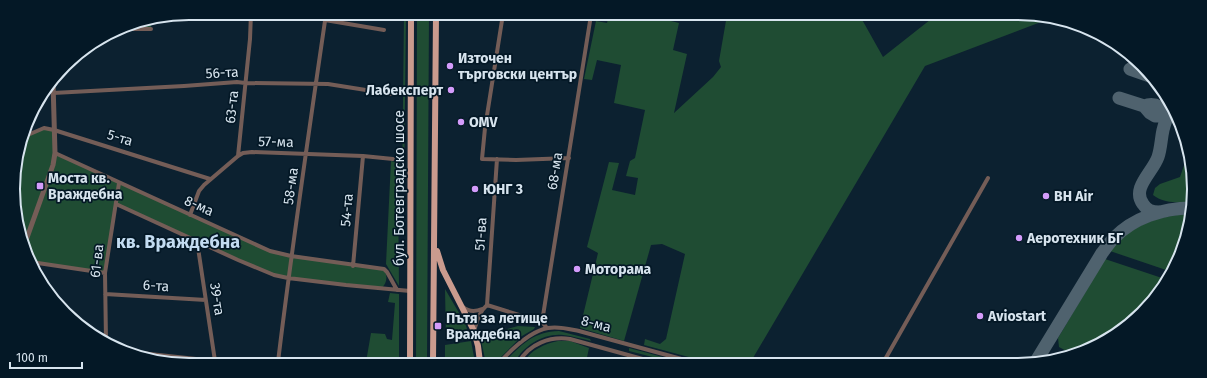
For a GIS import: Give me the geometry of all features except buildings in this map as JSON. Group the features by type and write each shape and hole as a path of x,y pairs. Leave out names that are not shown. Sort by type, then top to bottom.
{"main road":[{"name":"бул. Ботевградско шосе","path":"410,358 411,20"},
{"path":"433,358 436,20"},
{"path":"435,246 444,270 474,331 480,358"}],"street":[{"name":"63-та","path":"238,156 251,20"},
{"path":"325,20 384,30"},
{"name":"58-ма","path":"278,358 288,278 307,154 325,20"},
{"path":"502,20 485,128 482,159 569,158"},
{"name":"68-ма","path":"542,322 590,20"},
{"path":"135,29 151,29"},
{"name":"56-та","path":"53,93 237,82 328,84 391,94"},
{"path":"27,237 53,165 55,153 53,89"},
{"name":"5-та","path":"29,135 44,128 54,130 210,179"},
{"name":"57-ма","path":"238,156 243,153 252,152 363,156 392,159"},
{"name":"8-ма","path":"55,153 270,252 353,266 384,269 397,290"},
{"path":"190,215 199,191 210,179 238,156"},
{"name":"54-та","path":"353,266 363,156"},
{"name":"51-ва","path":"487,305 496,159"},
{"path":"886,358 988,178"},
{"name":"61-ва","path":"106,336 105,273 119,183"},
{"path":"116,204 264,271 288,278 410,291"},
{"name":"39-та","path":"197,241 215,358"},
{"path":"37,263 105,273"},
{"name":"6-та","path":"105,294 206,300"},
{"path":"461,305 471,311 483,309"},
{"path":"474,331 477,319 487,305 542,322 547,328"},
{"name":"8-ма","path":"504,358 530,336 547,328 560,327 678,358"},
{"path":"596,346 598,336"},
{"name":"8-ма","path":"522,358 528,350 534,346 544,341 555,339 570,339 639,358"},
{"path":"154,354 187,358"}],"green space":[{"path":"404,20 406,20 404,191 402,187"},
{"path":"417,20 429,20 427,358 416,358"},
{"path":"608,20 667,20 679,23 673,50 687,54 674,113 713,77 721,67 719,61 726,20 862,20 883,57 930,20 1029,20 1042,21 925,66 753,358 692,358 644,345 645,339 660,344 666,339 685,254 662,244 651,245 624,341 580,328 598,253 587,247 609,162 619,163 612,190 635,195 638,178 626,176 630,161 635,158 645,110 614,103 621,65 597,60 592,80 584,79 596,21 607,23"},
{"path":"151,24 151,29 135,29"},
{"path":"44,128 54,130 55,153 270,251 384,269 386,282 381,289 274,275 116,204 105,273 37,263 23,222 20,200 21,167 29,134"},
{"path":"391,161 400,163 398,189 399,286 386,264"},
{"path":"1185,162 1187,178 1187,202 1161,200 1153,195 1155,188 1160,184 1180,177"},
{"path":"1185,214 1184,222 1174,254 1166,270 1110,251 1127,234 1136,228 1157,219"},
{"path":"1105,259 1162,278 1138,309 1112,330 1093,341 1066,351 1059,347 1058,338"},
{"path":"445,289 465,323 470,338 446,340"},
{"path":"390,293 399,294 399,358 367,358 371,333 385,334 387,339 392,340 395,303 388,302"},
{"path":"518,326 535,327 522,336 500,358 485,358 481,340"},
{"path":"559,331 590,339 591,341 563,335 549,336 529,345 518,358 508,358 528,340 550,332"},
{"path":"471,341 474,358 445,358 445,345"},
{"path":"558,341 570,341 589,348 587,358 527,358 538,348"},
{"path":"629,348 666,358 656,358 629,351"}],"taxiway":[{"path":"1130,69 1141,73"},
{"path":"1119,98 1144,106 1155,116 1168,115 1158,106 1144,106"},
{"path":"1159,212 1151,211 1146,208 1140,198 1140,192 1144,180 1158,157 1163,130 1169,112"},
{"path":"1039,357 1102,253 1114,238 1130,225 1139,220 1159,212 1186,208"}],"place":[{"name":"Източен търговски център","path":"450,66"},
{"name":"Лабексперт","path":"451,90"},
{"name":"OMV","path":"461,122"},
{"name":"Моста кв. Враждебна","path":"40,186"},
{"name":"ЮНГ 3","path":"475,189"},
{"name":"BH Air","path":"1046,196"},
{"name":"Аеротехник БГ","path":"1019,238"},
{"name":"Моторама","path":"577,269"},
{"name":"Aviostart","path":"980,316"},
{"name":"Пътя за летище Враждебна","path":"438,326"}],"district":[{"name":"кв. Враждебна","path":"178,242"}]}
